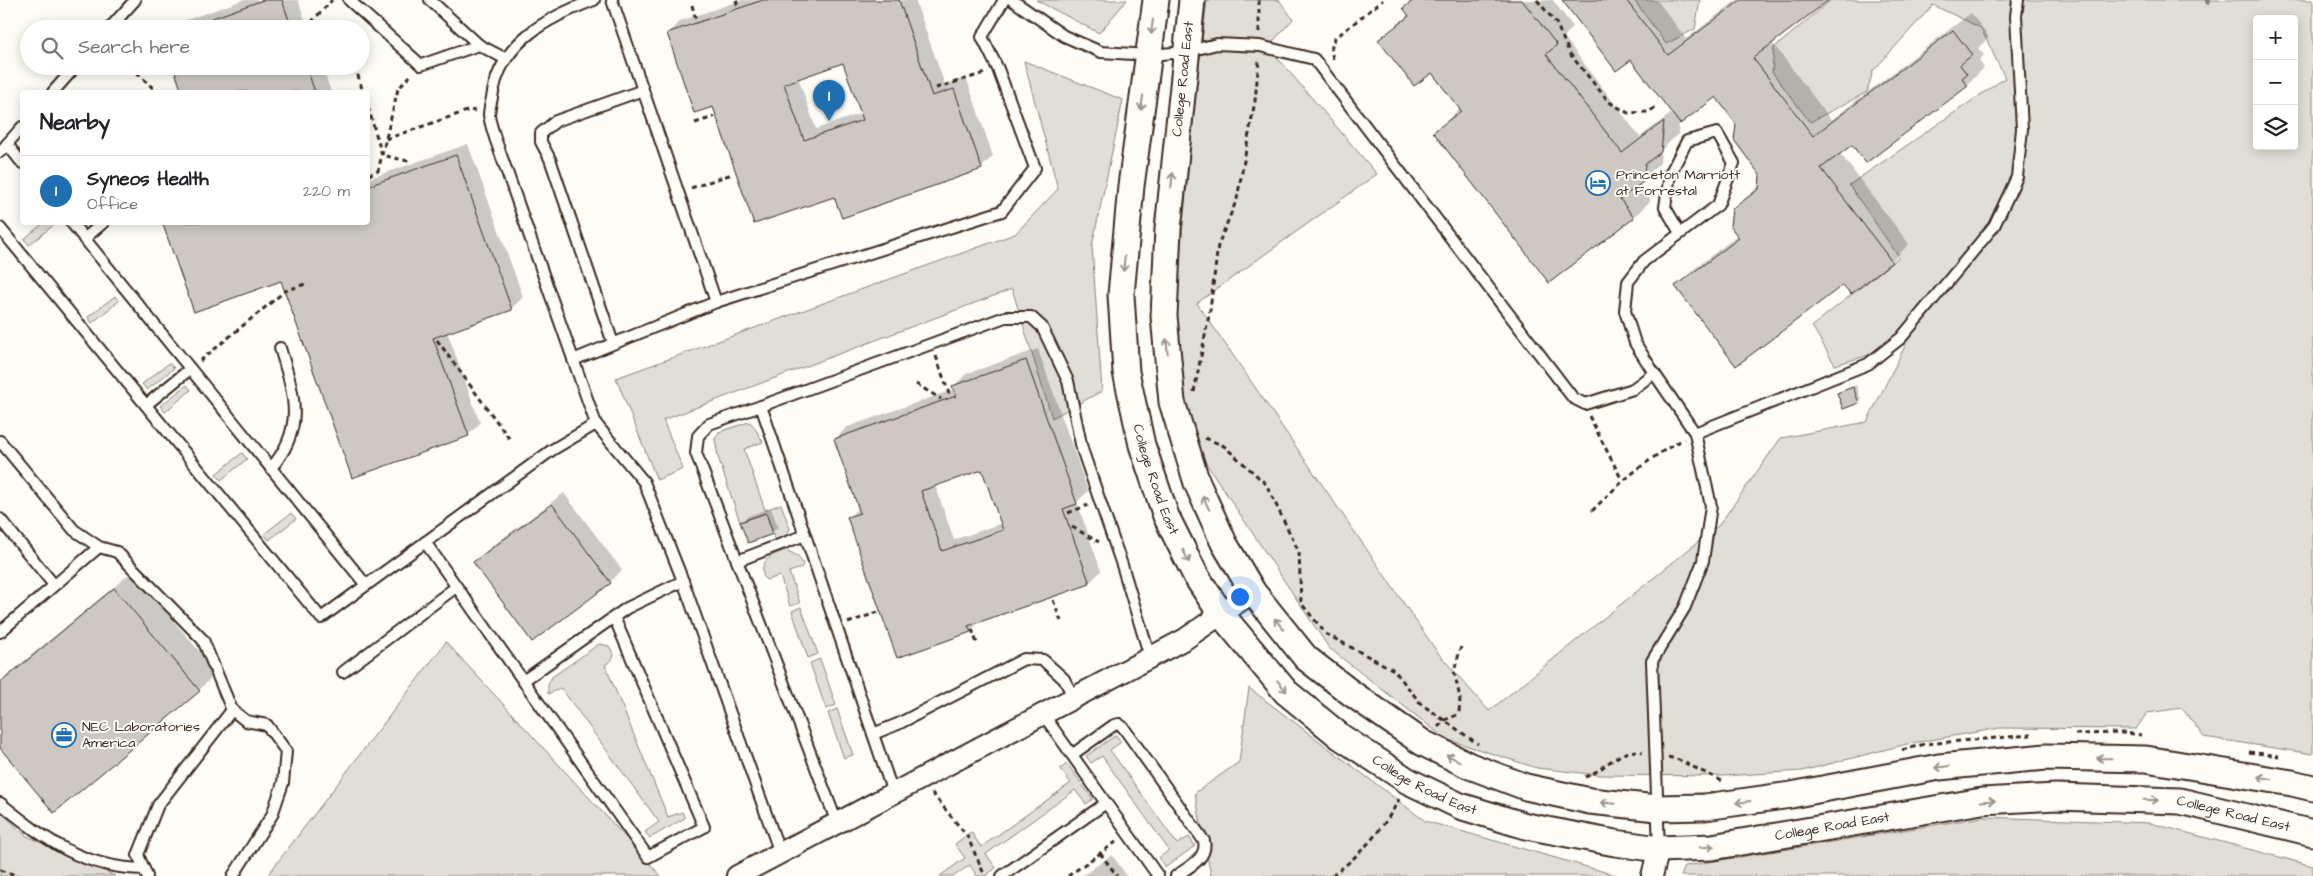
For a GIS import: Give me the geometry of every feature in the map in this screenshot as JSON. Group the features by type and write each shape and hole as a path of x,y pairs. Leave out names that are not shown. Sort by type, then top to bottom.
{"street":[{"name":"College Road East","path":"1156,0 1131,186 1121,295 1126,372 1142,446 1166,516 1196,576 1221,614 1286,692 1341,737 1408,781 1460,806 1526,826 1615,843 1659,849 1721,846 1982,802 2056,797 2180,801 2313,833"},
{"name":"College Road East","path":"1192,0 1185,52 1168,229 1164,316 1172,402 1197,483 1224,543 1253,592 1306,658 1351,693 1423,743 1470,766 1526,787 1590,801 1657,808 1705,807 1791,795 1939,767 2046,757 2146,759 2292,782 2313,788"},
{"path":"737,876 1185,639 1253,592"},
{"path":"1652,876 1659,849"}],"lane":[{"path":"117,20 135,0"},
{"path":"349,0 421,66 479,46"},
{"path":"430,0 479,46 506,59"},
{"path":"594,0 560,12 527,34 506,59 495,84 489,115 498,148 596,424 644,482 683,581 780,853"},
{"path":"612,0 716,302"},
{"path":"572,360 716,302 1002,211 1035,168 998,69 982,37 1004,0"},
{"path":"1012,0 1064,36 1101,52 1149,55 1185,52 1217,44 1260,46 1314,59 1573,398 1585,404 1633,389 1654,373"},
{"path":"1695,433 1868,364 1901,338 1994,226 2017,176 2022,129 2016,16 2018,0"},
{"path":"55,90 68,75"},
{"path":"613,344 550,159 541,142 541,133 556,120 643,90"},
{"path":"20,129 4,148 20,161"},
{"path":"1659,849 1652,661 1685,607 1703,560 1711,506 1695,433 1636,343 1625,311 1628,282 1644,261 1718,205 1734,163 1717,133 1686,141 1670,174 1665,207 1680,233"},
{"path":"73,225 366,585"},
{"path":"84,238 100,225"},
{"path":"0,228 321,618 552,450 596,424"},
{"path":"837,823 696,453 698,436 709,424 1005,317 1031,317 1042,327 1068,381 1082,449 1150,657"},
{"path":"270,468 289,442 294,425 291,384 280,348"},
{"path":"146,405 190,369"},
{"path":"761,406 893,793"},
{"path":"0,441 74,530 99,547 117,552 204,640 232,710 246,721 267,725 286,752 283,783 272,815 232,876"},
{"path":"0,519 54,585"},
{"path":"737,561 805,535"},
{"path":"425,542 648,857 704,827 614,617"},
{"path":"2,626 99,547"},
{"path":"523,681 627,608 683,581"},
{"path":"343,672 456,586"},
{"path":"873,734 898,724 1024,659 1043,660 1064,679 1074,698"},
{"path":"145,873 138,855 158,805 232,710"},
{"path":"1043,714 1158,876"},
{"path":"1073,754 1114,725 1119,724 1123,727 1204,841 1206,849 1203,855 1176,876"},
{"path":"0,803 37,832 73,855 120,869 145,873"},
{"path":"1002,876 1106,803"}],"path":[{"path":"313,20 332,0"},
{"path":"736,0 738,7"},
{"path":"1193,396 1210,310 1218,245 1237,199 1255,101 1260,46 1259,0"},
{"path":"1333,60 1331,50 1334,39 1383,0"},
{"path":"1538,0 1556,23 1570,54 1609,102 1628,113 1649,112 1658,106"},
{"path":"692,5 696,21"},
{"path":"370,174 378,171 398,89 421,66"},
{"path":"936,88 998,69"},
{"path":"139,75 155,90"},
{"path":"358,75 362,90"},
{"path":"386,139 470,110 489,115"},
{"path":"370,114 382,155"},
{"path":"695,123 714,117"},
{"path":"382,155 412,162"},
{"path":"678,192 732,174"},
{"path":"190,369 285,291 305,284"},
{"path":"438,340 511,441"},
{"path":"932,344 949,394"},
{"path":"916,384 941,399"},
{"path":"1592,423 1622,480"},
{"path":"1592,511 1622,480 1664,449 1695,433"},
{"path":"1198,434 1224,446 1266,484 1299,552 1301,603 1326,634 1394,670 1421,704 1484,748"},
{"path":"1068,512 1100,500"},
{"path":"1072,527 1107,545"},
{"path":"1053,600 1061,621"},
{"path":"837,627 878,612"},
{"path":"972,629 978,646"},
{"path":"1423,743 1445,720 1459,714 1460,698 1454,671 1461,647"},
{"path":"2070,734 2125,733 2144,736"},
{"path":"1896,751 1925,744 2033,734"},
{"path":"1577,780 1590,775 1618,755 1632,750 1679,760 1720,781 1729,781"},
{"path":"2241,750 2279,756"},
{"path":"923,777 930,791 954,817 967,836 985,876"},
{"path":"1332,876 1355,859 1394,809 1408,781"},
{"path":"1068,876 1128,834"},
{"path":"1100,853 1117,876"},
{"path":"0,870 18,876"}],"shaded area":[{"path":"1036,0 1127,0 1099,33"},
{"path":"1207,0 1279,0 1293,19 1268,47 1377,174 1197,303 1438,653 1489,711 1719,525 1781,438 1867,422 1906,344 1835,365 1812,326 1899,257 1849,185 2005,78 1981,28 1933,5 1873,71 1867,92 1810,122 1772,72 1774,48 1831,0 2313,0 2313,754 2204,737 2182,708 2147,713 2136,729 2000,728 1907,744 1802,771 1722,776 1599,775 1537,768 1446,739 1329,648 1186,433 1174,315"},
{"path":"1634,0 1700,0 1695,29 1666,44"},
{"path":"1024,61 1123,100 1092,246 1102,391 1052,418 1012,289 663,420 683,469 657,480 616,378 1015,234 1058,189"},
{"path":"41,225 54,225 29,245 24,239"},
{"path":"115,296 119,301 92,323 88,317"},
{"path":"169,363 174,368 147,390 142,384"},
{"path":"187,385 191,390 165,412 160,406"},
{"path":"749,422 753,425 763,442 744,449 765,510 781,504 790,529 784,538 775,541 765,513 740,522 718,457 715,439 719,432"},
{"path":"242,453 247,459 221,480 216,474"},
{"path":"291,513 296,519 269,540 264,534"},
{"path":"786,550 798,556 803,564 801,568 789,572 800,603 790,606 780,576 767,580 764,578 763,572 765,563 771,556"},
{"path":"801,607 818,654 808,658 792,611"},
{"path":"446,642 661,876 267,876"},
{"path":"599,644 609,646 614,655 612,660 605,665 668,817 682,812 685,818 650,838 645,832 659,822 561,688 548,694 548,685 552,677"},
{"path":"820,659 836,705 826,709 810,663"},
{"path":"1249,688 1425,821 1619,876 1211,876 1195,793 1239,762"},
{"path":"837,709 853,755 844,758 828,713"},
{"path":"1116,735 1121,742 1110,750 1177,844 1189,837 1195,846 1166,867 1159,858 1169,850 1102,756 1091,763 1086,756"},
{"path":"1067,764 1093,799 1086,804 1075,790 986,854 996,868 985,876 977,876 970,865 954,876 940,876 965,858 955,844 971,832 981,847 1071,783 1060,769"},
{"path":"0,811 25,835 115,876 0,876"},
{"path":"1983,817 2150,823 2313,866 2313,876 1681,876 1685,866"}],"building":[{"path":"263,0 282,0 289,20 207,20"},
{"path":"763,0 899,0 932,96 954,89 982,169 842,218 834,197 754,224 713,107 694,113 667,33","holes":["843,63 863,120 804,140 784,84"]},
{"path":"1414,0 1522,0 1557,45 1546,54 1622,153 1664,121 1661,152 1645,164 1643,182 1620,199 1634,218 1549,283 1433,132 1461,111 1432,73 1414,86 1378,40 1409,16 1403,8"},
{"path":"1562,0 1626,0 1668,55 1741,0 1829,0 1753,58 1813,136 1953,30 1972,55 1960,65 1967,74 1962,78 1968,86 1866,163 1852,145 1821,168 1892,262 1851,294 1843,285 1736,366 1675,286 1739,238 1730,226 1732,209 1759,189 1760,175 1734,140 1736,124 1716,97 1680,124 1631,60 1616,71"},
{"path":"176,75 309,75 314,90 181,90"},
{"path":"456,155 512,310 433,338 469,436 352,478 281,281 194,312 163,225 370,225 370,185"},
{"path":"1026,360 1077,504 1063,509 1090,584 968,626 971,632 897,658 847,517 860,513 834,439 956,396 952,386","holes":["982,470 1003,530 942,551 921,491"]},
{"path":"1853,387 1859,403 1843,409 1837,393"},
{"path":"552,504 611,583 532,642 473,562"},
{"path":"766,513 773,534 748,543 740,522"},
{"path":"114,588 200,691 54,813 0,748 0,683"}],"place":[{"name":"Syneos Health","path":"829,121"},
{"name":"Princeton Marriott at Forrestal","path":"1598,183"},
{"name":"NEC Laboratories America","path":"64,735"}]}
